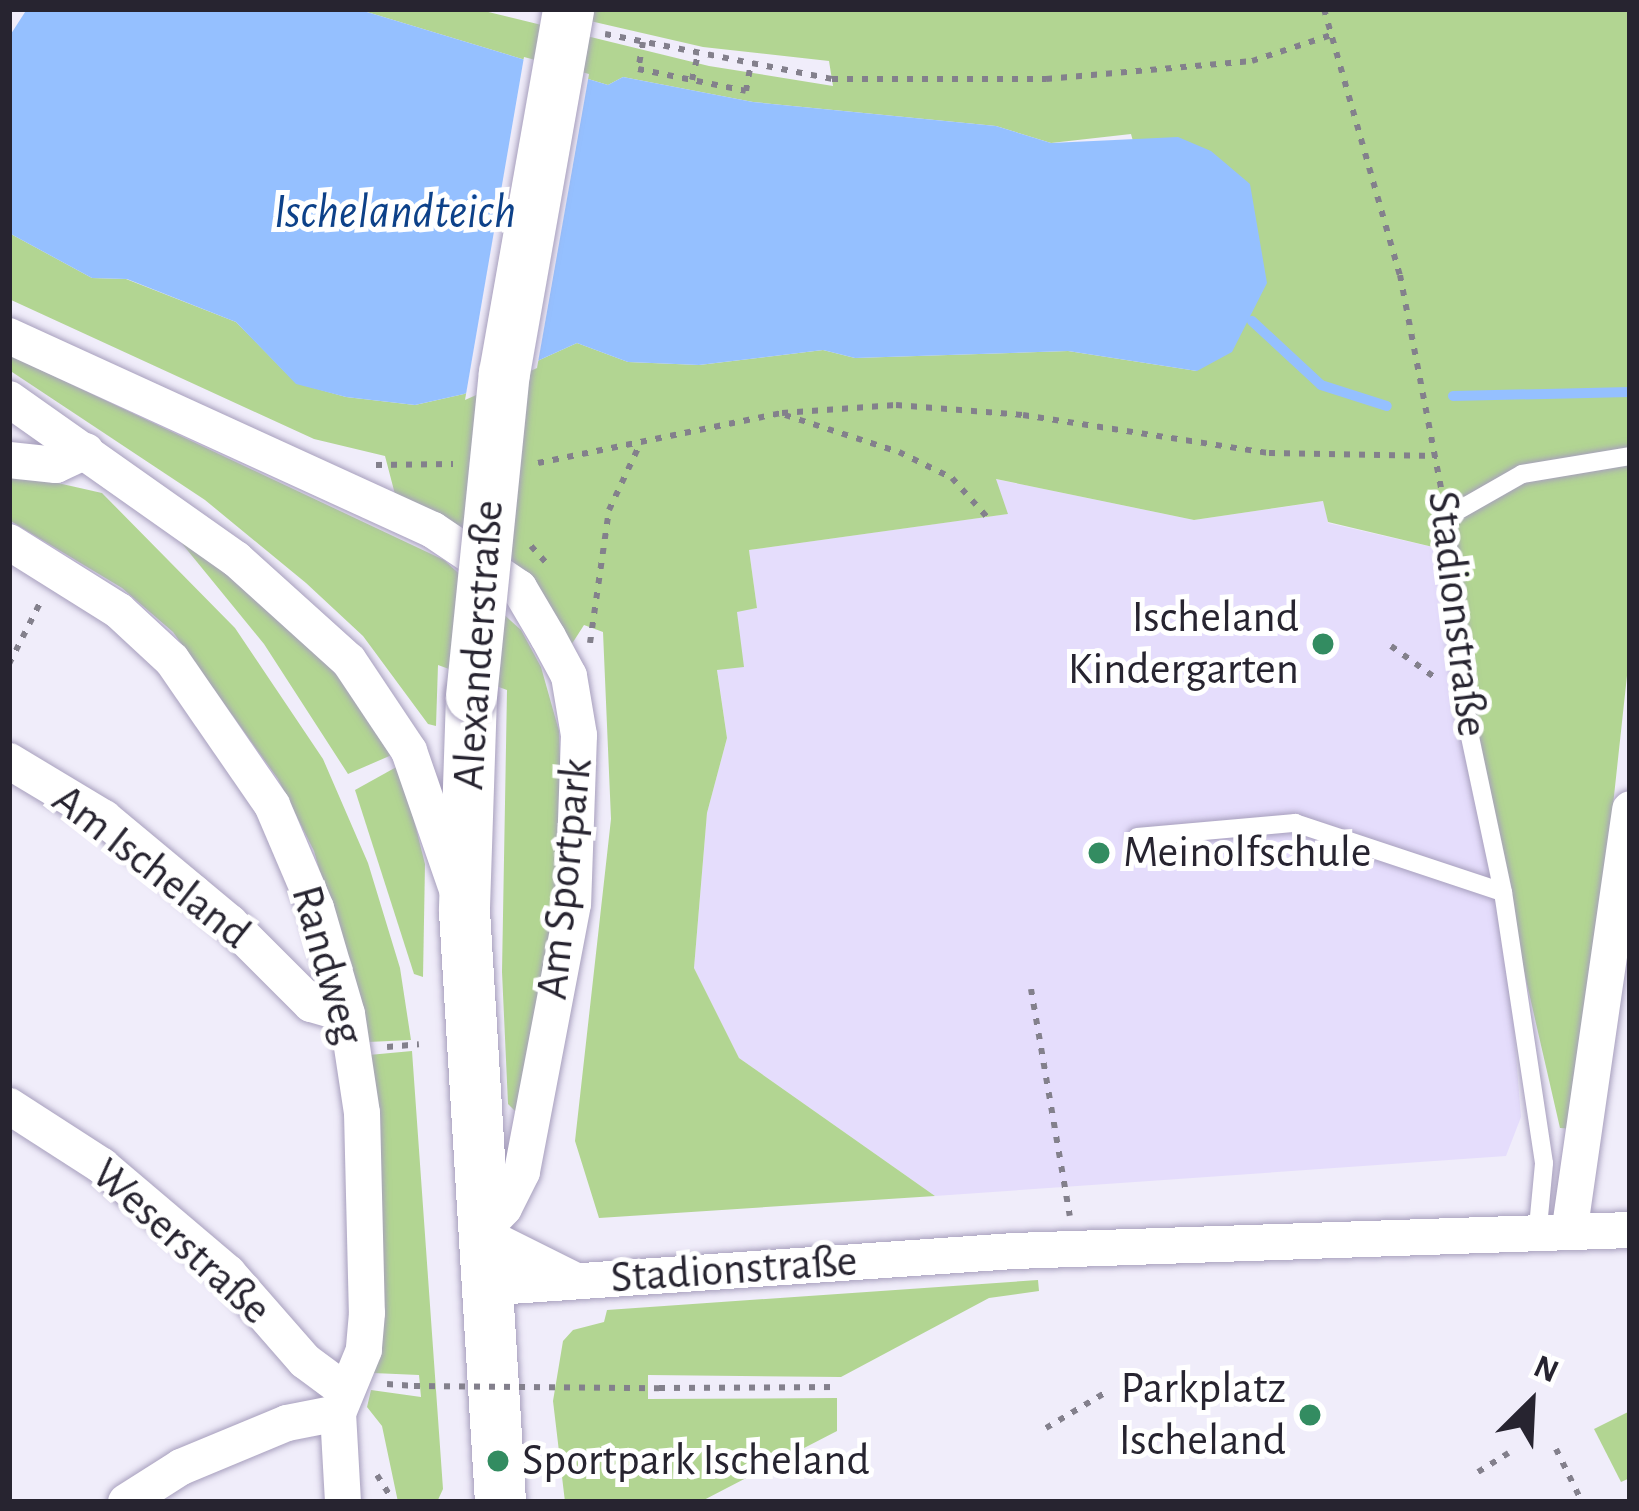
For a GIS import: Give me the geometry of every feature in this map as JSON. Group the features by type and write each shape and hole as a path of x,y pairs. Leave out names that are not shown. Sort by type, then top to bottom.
{"main road":[{"name":"Alexanderstraße","path":"482,1288 464,911 471,696 507,353 583,21"},
{"path":"482,1288 500,1502"}],"street":[{"name":"Am Sportpark","path":"9,336 433,530 519,588 569,676 579,735 573,904 522,1172 504,1208 479,1233"},
{"path":"9,399 86,451 302,614 383,702 409,751 464,911"},
{"path":"9,460 56,465 86,451"},
{"name":"Randweg","path":"9,542 119,611 172,660 228,733 272,806 316,908 347,1014 362,1113 367,1313 364,1350 340,1401 343,1502"},
{"name":"Am Ischeland","path":"9,761 104,818 230,922 311,1004 347,1014"},
{"path":"1554,1227 1630,809"},
{"name":"Weserstraße","path":"9,1106 102,1166 228,1273 340,1401"},
{"name":"Stadionstraße","path":"1554,1227 1630,1216"},
{"name":"Stadionstraße","path":"482,1288 1014,1250 1554,1227 1630,1230"},
{"name":"Stadionstraße","path":"479,1233 576,1281"},
{"path":"126,1502 181,1467 340,1401"}],"lane":[{"path":"1445,518 1522,474 1630,456"},
{"name":"Stadionstraße","path":"1445,518 1464,678 1503,892 1554,1227"},
{"path":"1137,837 1295,823 1503,892"}],"path":[{"name":"Stadionstraße","path":"1324,9 1400,275 1445,518"},
{"path":"583,21 698,55 832,79 1046,79 1252,61 1331,35"},
{"path":"643,42 638,69 746,91 751,64"},
{"path":"692,80 698,55"},
{"path":"534,464 639,447 782,413 896,405 1022,415 1269,452 1437,457"},
{"path":"782,413 899,452 952,478 987,517"},
{"path":"569,676 588,652 609,510 639,447"},
{"path":"356,459 466,464"},
{"path":"9,664 57,571"},
{"path":"1391,646 1440,682 1464,678"},
{"path":"1030,988 1065,1185"},
{"path":"375,1048 419,1044"},
{"path":"414,1386 838,1387"},
{"path":"1046,1427 1108,1391"},
{"path":"1556,1449 1582,1502"},
{"path":"1478,1472 1508,1453"}],"shaded area":[{"name":"Meinolfschule","path":"995,479 1194,520 1324,501 1328,523 1454,552 1503,892 1521,1117 1506,1156 935,1196 739,1058 694,968 707,813 727,738 717,669 736,611 757,608 749,550 1007,514"}],"green space":[{"path":"357,9 476,9 709,66 833,86 829,61 703,47 538,9 1630,9 1630,648 1578,1129 1560,1128 1468,727 1454,552 1328,522 1323,501 1194,520 996,479 1008,514 749,550 757,608 737,612 744,667 717,670 727,738 707,813 694,968 739,1058 935,1196 599,1218 575,1141 611,819 603,632 584,625 568,650 397,502 385,456 314,439 9,299 9,233 92,278 126,279 236,322 296,383 346,397 415,405 464,394 577,343 628,362 699,365 823,350 855,358 1068,351 1197,371 1131,134 1051,143 996,126 753,102 623,77 608,85"},
{"path":"9,355 444,560 521,630 541,667 559,731 562,816 551,932 516,1112 508,1104 502,972 507,690 438,665 436,726 428,724 363,636 306,583 205,500 9,370"},
{"path":"9,472 102,493 235,628 323,759 368,863 400,968 411,1040 368,1042 314,851 278,779 173,632 122,588 9,520"},
{"path":"166,524 267,604 352,690 394,754 348,774 264,644"},
{"path":"400,765 425,864 423,977 414,974 355,790"},
{"path":"412,1051 443,1489 437,1502 398,1502 382,1426 367,1407 371,1390 421,1397 419,1375 373,1373 369,1055"},
{"path":"1038,1280 1039,1291 989,1298 841,1377 648,1375 648,1399 837,1398 837,1431 700,1502 565,1502 553,1401 563,1341 573,1330 604,1322 607,1310"},
{"path":"1630,1411 1630,1478 1621,1482 1594,1429"}],"water":[{"name":"Ischelandteich","path":"27,9 357,9 608,85 623,77 753,102 996,126 1051,143 1178,137 1211,151 1250,184 1267,283 1232,352 1197,371 1068,351 855,358 823,350 699,365 628,362 577,343 464,394 415,405 346,397 296,384 236,322 127,279 92,278 9,233 9,37"}],"pier":[{"path":"524,57 589,74 537,368 465,400"}],"waterway":[{"path":"1252,321 1321,385 1387,406"},
{"path":"1453,396 1630,392"}],"place":[{"name":"Ischeland Kindergarten","path":"1323,644"},
{"name":"Meinolfschule","path":"1099,853"},
{"name":"Parkplatz Ischeland","path":"1310,1415"},
{"name":"Sportpark Ischeland","path":"498,1461"}]}
